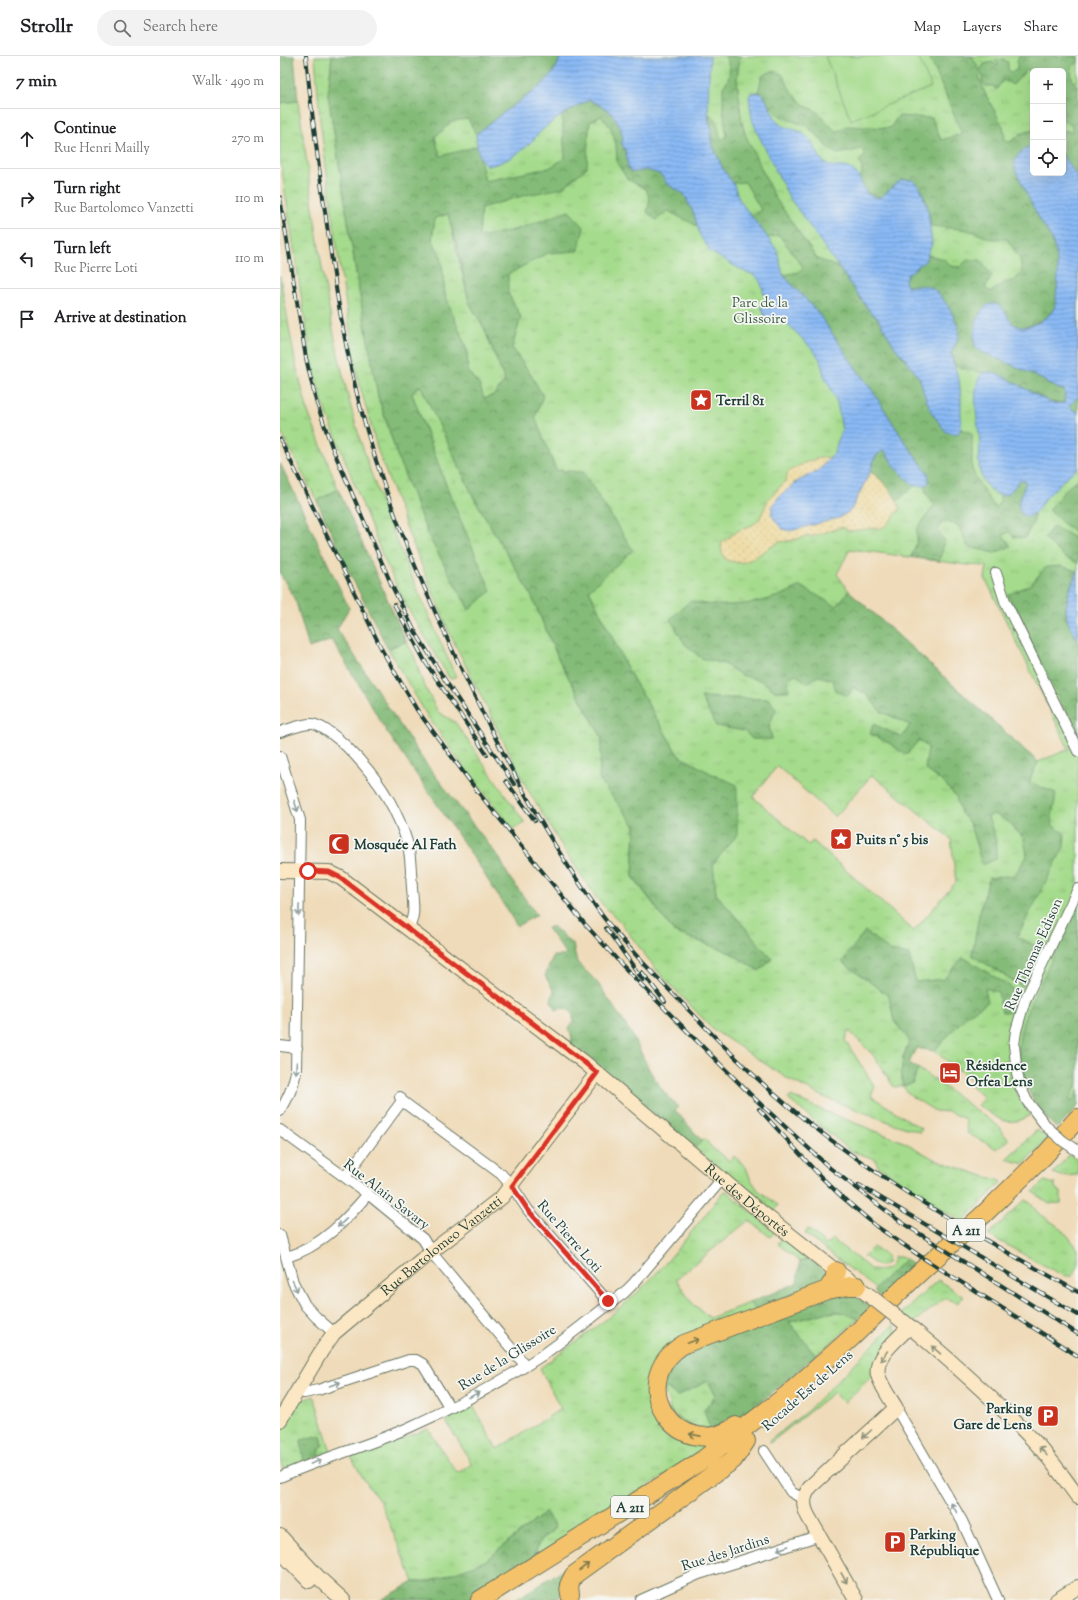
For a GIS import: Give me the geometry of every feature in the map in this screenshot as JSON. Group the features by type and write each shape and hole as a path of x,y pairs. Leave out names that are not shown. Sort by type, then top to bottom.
{"highway":[{"name":"Rocade Est de Lens","path":"480,1600 667,1484 710,1455 773,1406 851,1338 1039,1161 1078,1118"},
{"name":"Rocade Est de Lens","path":"500,1600 682,1486 746,1441 811,1388 988,1226 1078,1134"},
{"path":"827,1290 834,1280 836,1271"},
{"path":"773,1406 757,1410 723,1433 715,1435 694,1435 682,1431 674,1426 660,1406 657,1388 659,1372 668,1356 684,1344 827,1290 857,1286"},
{"path":"571,1598 569,1585 574,1575 733,1460 746,1441"}],"street":[{"path":"996,572 1005,601 1077,748"},
{"path":"280,732 312,724 320,727 336,737 362,761 382,789 398,818 408,846 411,870 413,920 408,930"},
{"path":"280,756 300,820 296,1072 293,1086 280,1111"},
{"name":"Rue des Déportés","path":"280,871 329,872 341,878 584,1062 722,1179 836,1271 874,1298 974,1383 1032,1439 1078,1496"},
{"name":"Rue Thomas Edison","path":"1078,889 1025,1000 1016,1030 1014,1045 1017,1073 1020,1086 1027,1102 1046,1127 1078,1151"},
{"path":"280,1046 297,1048"},
{"name":"Rue Bartolomeo Vanzetti","path":"280,1420 322,1350 334,1333 431,1252 502,1198 597,1073"},
{"name":"Rue Pierre Loti","path":"345,1177 401,1099 501,1174 512,1186 528,1210 610,1304"},
{"name":"Rue Alain Savary","path":"280,1130 368,1194 423,1239 431,1252 525,1365"},
{"name":"Rue de la Glissoire","path":"280,1477 409,1427 450,1408 498,1382 544,1353 610,1304 634,1283 722,1179"},
{"path":"287,1257 316,1243 336,1229 368,1194"},
{"path":"280,1235 293,1282 305,1305 334,1333"},
{"path":"906,1324 881,1356 878,1374 896,1408 962,1521 998,1600"},
{"path":"298,1391 304,1394 388,1366 409,1360 416,1360 423,1364 450,1408"},
{"path":"856,1600 805,1510 804,1497 811,1486 896,1408"},
{"path":"764,1451 791,1492 798,1496 804,1497"},
{"name":"Rue des Jardins","path":"641,1600 699,1574 820,1535"},
{"path":"280,1536 325,1592"},
{"path":"280,1551 325,1592 343,1600"},
{"path":"1057,1600 1078,1587"}],"green space":[{"path":"280,56 294,56 298,101 280,103"},
{"name":"Parc de la Glissoire","path":"315,56 332,56 328,94 358,285 378,396 398,458 428,535 469,609 491,591 451,498 412,394 421,385 474,498 531,595 559,660 602,738 599,779 635,825 633,877 674,932 731,953 759,971 772,959 716,894 713,864 696,785 629,672 572,555 516,385 458,224 429,117 416,56 1078,56 1078,1102 1055,1096 1011,1076 1013,1087 1030,1115 1015,1121 997,1118 978,1105 984,1097 970,1086 974,1081 934,1051 947,1037 889,996 894,1021 910,1041 902,1058 913,1083 918,1068 1001,1128 1001,1131 1009,1140 997,1149 967,1133 965,1119 949,1112 935,1111 908,1094 903,1086 894,1087 873,1055 849,1031 845,1040 875,1087 871,1096 922,1129 920,1132 894,1124 826,1098 788,1079 714,1030 658,972 621,923 597,899 565,851 528,790 451,636 410,537 378,451 358,379 339,262 320,121","holes":["850,549 967,565 987,566 985,578 1069,749 1038,762 849,591 837,574","777,766 835,817 872,775 951,839 956,882 914,931 813,841 808,845 753,797"]},
{"path":"332,56 560,56 552,74 545,82 476,134 468,119 452,121 435,137 440,156 477,146 485,181 549,168 565,158 562,116 573,108 589,100 602,106 613,115 617,121 622,133 623,141 621,142 626,152 628,168 634,172 646,170 662,176 667,184 684,194 694,214 697,226 668,211 656,220 647,212 650,200 646,189 627,179 617,163 616,145 611,128 601,116 590,122 587,167 563,188 526,195 481,208 479,237 514,230 569,211 584,227 578,251 548,253 508,274 508,293 521,317 512,348 531,375 543,396 535,417 556,470 583,472 633,550 589,590 629,672 678,755 708,772 737,785 737,835 713,864 716,894 772,959 759,971 731,953 674,932 633,876 635,826 599,779 602,738 559,660 531,595 474,498 420,385 412,394 451,498 491,591 469,610 428,535 398,458 378,396 358,285 328,94","holes":["448,214 458,249 469,302 484,328 505,381 494,395 484,399 480,386 468,372 467,350 445,295 441,257 432,239 435,218"]},
{"path":"725,56 740,56 737,79 742,123 746,136 774,196 817,259 838,267 871,313 877,317 896,349 915,371 923,384 924,394 961,431 961,429 972,434 972,468 975,477 995,508 1000,502 1000,495 1009,493 1020,480 1026,481 1018,505 1021,514 1031,516 1034,514 1034,521 1025,538 1014,537 1009,532 1003,535 1011,546 995,553 968,547 958,525 942,521 938,531 945,541 939,561 911,557 917,542 917,529 935,504 926,494 925,486 929,482 928,473 903,439 870,387 816,310 783,275 799,272 803,267 779,235 767,238 751,216 761,210 745,182 733,183 723,169 712,144 709,114 716,120 721,140 727,136 723,109 723,87 730,72"},
{"path":"825,56 918,56 931,87 851,120"},
{"path":"929,56 972,56 980,71 984,64 993,62 995,65 999,65 995,61 1004,59 1008,63 1008,70 1012,72 1017,70 1017,60 1020,56 1078,56 1078,63 1073,65 1071,74 1078,88 1078,178 1066,160 1066,131 1072,132 1072,126 1066,122 1066,68 1030,68 1030,72 1027,69 1013,85 1003,80 996,90 993,86 985,86 983,83 982,74 980,74 979,77 985,93 1003,127 1005,136 1003,139 1010,142 1020,134 1030,131 1030,146 1024,150 1039,218 1050,235 1057,255 1059,279 1055,307 1046,318 1026,327 1020,327 1011,322 1003,309 991,304 986,307 979,317 975,328 975,346 982,352 1064,390 1064,403 1052,403 1008,379 955,366 951,352 958,339 954,316 932,288 905,284 907,276 928,255 944,259 951,266 960,267 967,260 980,260 992,276 985,288 991,292 1002,284 1015,280 1022,272 1020,259 1007,239 990,239 969,230 931,226 928,207 924,196 912,180 901,180 881,197 870,195 862,187 860,179 862,169 860,160 865,156 862,149 838,154 830,150 815,133 806,126 780,116 767,103 763,94 758,92 762,76 772,71 782,74 791,91 803,104 819,113 836,132 847,126 890,128 898,116 932,118 941,140 962,134"},
{"path":"298,101 328,303 355,422 388,519 414,583 456,677 450,679 407,607 383,557 323,404 311,359 280,159 280,103"},
{"path":"448,214 469,302 484,328 505,381 494,395 483,399 480,386 468,372 467,350 445,295 441,257 432,239 435,218"},
{"path":"280,276 295,361 308,412 338,489 317,501 280,430"},
{"path":"1078,397 1078,412 1069,406"},
{"path":"882,451 885,451 895,467 914,486 898,501 877,475 870,472 875,457"},
{"path":"280,463 349,608 337,629 423,760 500,859 509,877 537,915 517,926 472,855 387,732 332,640 309,648 296,602 280,573"},
{"path":"1078,479 1078,533 1064,524 1049,510 1066,489"},
{"path":"338,489 406,641 388,649 348,570 317,501"},
{"path":"1053,526 1078,540 1078,563 1066,558 1044,538"},
{"path":"1061,566 1077,571 1068,593 1066,618 1078,640 1078,737 1008,595 1031,584 1046,567"},
{"path":"800,586 836,606 849,591 1038,762 1029,782 1056,793 1051,824 1065,834 1064,847 1017,937 1042,949 1023,987 972,955 979,915 989,878 1015,875 1027,856 1024,839 1009,822 994,814 988,817 996,840 996,859 982,865 970,824 961,813 956,797 944,783 925,769 928,748 919,740 906,755 889,743 870,734 873,724 902,737 910,725 880,711 867,695 853,687 848,696 836,691 833,680 818,676 807,683 795,674 788,679 789,691 775,691 762,681 741,675 724,664 701,658 685,644 670,619 690,601 717,605 746,604 775,597"},
{"path":"406,641 414,655 422,681 438,712 455,722 525,823 513,829 463,766 428,717 388,649"},
{"path":"701,697 769,699 776,709 769,726 772,739 752,739 744,731 716,726"},
{"path":"1078,903 1078,1083 1069,1100 1072,1101 1078,1091 1078,1106 1057,1129 1035,1103 1028,1089 1022,1075 1019,1060 1019,1044 1021,1028 1027,1011"},
{"path":"553,926 573,945 577,962 597,982 631,1033 650,1071 664,1092 678,1107 675,1110 702,1141 695,1148 570,1045 572,1038 569,1028 573,1022 573,1015 566,1009 556,1010 551,1001 554,991 545,976 553,956 564,956 566,954 547,928"},
{"path":"865,931 890,951 909,955 916,982 944,979 963,957 1011,987 1015,996 1013,1012 1002,1012 998,992 985,988 988,1002 967,1015 934,1051 916,1048 909,1063 918,1068 913,1083 903,1086 901,1074 902,1063 910,1041 894,1021 889,996 842,962"},
{"path":"791,1096 822,1110 906,1143 934,1159 986,1177 997,1179 1002,1182 963,1221 947,1213 878,1166 875,1159 851,1151 788,1099"},
{"path":"1037,1130 1048,1138 1024,1164 1006,1159"},
{"path":"704,1138 713,1149 730,1161 734,1156 746,1167 750,1178 758,1190 778,1205 774,1211 733,1180 695,1148"},
{"path":"1069,1155 1078,1159 1078,1175 1062,1176 1053,1173"},
{"path":"1044,1181 1055,1184 1055,1188 1061,1192 1061,1203 1049,1204 1033,1192"},
{"path":"725,1190 775,1232 770,1237 749,1220 676,1279 692,1303 710,1318 749,1303 759,1313 654,1398 711,1443 696,1456 533,1558 539,1542 555,1528 546,1512 485,1561 429,1582 414,1582 380,1502 365,1481 351,1457 428,1429 457,1473 472,1464 446,1421 473,1406 497,1449 561,1409 540,1368 604,1321 640,1290 673,1254"},
{"path":"1025,1200 1032,1204 1036,1211 1056,1225 1068,1236 1078,1249 1078,1267 1071,1277 1060,1274 988,1235"},
{"path":"808,1229 826,1245 832,1239 872,1270 887,1269 894,1257 906,1259 875,1288 805,1234"},
{"path":"783,1239 808,1259 800,1262 777,1243"},
{"path":"873,1247 885,1254 888,1260 886,1264 878,1266 864,1256"},
{"path":"808,1259 824,1271 826,1278 825,1282 759,1313 749,1303 797,1283 800,1262"},
{"path":"906,1259 917,1267 883,1299 875,1292 875,1288"},
{"path":"938,1280 964,1297 957,1303 945,1298 914,1323 901,1314"},
{"path":"850,1292 872,1308 859,1319 841,1312 825,1313 789,1322 816,1355 757,1405 732,1422 719,1428 709,1425 704,1410 716,1395 708,1381 677,1396 663,1385 678,1354 828,1294"},
{"path":"841,1312 859,1319 816,1355 789,1322 825,1313"},
{"path":"893,1325 895,1326 896,1332 873,1375 844,1403 834,1392 770,1443 769,1441 807,1411"},
{"path":"708,1381 716,1395 719,1428 698,1429 672,1415 663,1385 677,1396"},
{"path":"314,1396 331,1452 320,1456 318,1450 323,1446 321,1435 304,1462 284,1469 280,1460 280,1429 299,1401"},
{"path":"321,1435 323,1446 319,1450 320,1456 304,1462 301,1440"},
{"path":"546,1512 555,1528 539,1542 533,1558 467,1600 381,1600 414,1582 429,1582 485,1561"},
{"path":"564,1569 567,1575 565,1594 554,1600 515,1600"}],"sand":[{"path":"830,457 820,469 793,484 790,489 783,493 819,523 839,518 851,510 870,472 883,482 892,493 900,508 887,524 876,529 849,531 842,527 810,537 809,535 794,540 779,542 750,560 739,563 726,560 721,547 722,542 741,529 753,525 759,520 768,500 786,480 788,472 798,466 818,458"}],"water":[{"path":"560,56 710,56 708,104 709,121 712,129 710,134 712,144 723,169 733,183 740,201 777,250 783,275 816,310 870,387 903,439 928,473 929,482 925,486 914,486 895,467 885,451 882,451 875,457 870,472 851,510 839,518 790,531 782,529 775,521 772,515 772,509 776,500 793,484 820,469 834,453 842,430 837,402 824,375 820,360 815,352 785,321 774,323 765,317 761,306 765,298 762,286 758,279 752,274 747,273 710,252 700,236 694,214 684,194 667,184 662,176 657,173 646,170 631,172 628,168 626,152 621,142 623,141 622,133 617,121 613,115 596,103 589,100 562,115 543,129 521,151 505,161 487,166 479,156 476,134 545,82 552,74"},
{"path":"756,92 763,94 778,123 806,136 812,143 820,158 828,165 846,167 857,174 866,193 875,197 881,197 901,180 913,180 921,189 928,209 932,244 925,261 907,275 905,281 907,286 924,286 934,290 944,300 956,320 959,335 951,355 959,380 961,398 961,429 957,434 946,432 932,413 924,394 920,379 896,349 877,317 871,313 789,197 752,119 749,97 751,93"},
{"path":"1030,146 1030,176 1066,176 1066,160 1078,178 1078,397 1069,406 1078,412 1078,468 1057,486 1036,512 1027,517 1021,514 1018,505 1026,481 1020,480 1009,493 1001,495 990,490 981,475 979,463 980,442 976,405 977,381 983,373 992,372 1009,379 1045,400 1054,403 1064,403 1064,390 982,352 975,346 974,341 975,327 979,314 988,305 998,305 1005,312 1010,321 1019,327 1025,327 1033,325 1046,318 1055,305 1058,273 1057,258 1050,236 1040,220 1015,169 1017,157 1022,151"},
{"path":"1078,569 1078,640 1068,621 1066,605"}],"railway":[{"path":"306,56 319,170 341,319 367,432 402,534 459,664 508,762 563,858 604,918 632,951 733,1056 787,1105 858,1160 908,1193 984,1239 1078,1292"},
{"path":"280,197 306,358 316,401 332,447 392,586 413,628 445,680 514,784"},
{"path":"280,439 383,652 417,710 478,792 584,923 622,965 754,1098 830,1168 901,1222 1078,1334"},
{"path":"394,604 426,663 487,755"},
{"path":"506,781 535,821"},
{"path":"606,928 643,980"},
{"path":"642,972 665,1002"},
{"path":"759,1109 819,1175 876,1226 923,1258 1078,1356"},
{"path":"859,1185 1078,1315"}],"place":[{"name":"Terril 81","path":"701,400"},
{"name":"Puits n° 5 bis","path":"841,839"},
{"name":"Mosquée Al Fath","path":"339,844"},
{"name":"Résidence Orfea Lens","path":"950,1073"},
{"name":"Parking Gare de Lens","path":"1048,1416"},
{"name":"Parking République","path":"895,1542"}],"route":[{"path":"308,871 329,872 341,878 597,1073 512,1186 528,1210 608,1301"}]}
